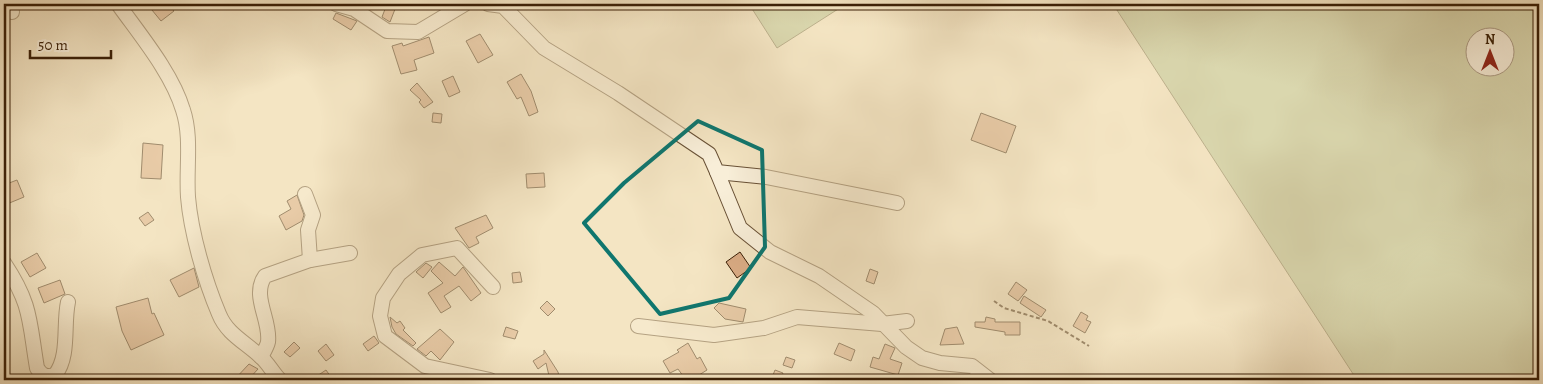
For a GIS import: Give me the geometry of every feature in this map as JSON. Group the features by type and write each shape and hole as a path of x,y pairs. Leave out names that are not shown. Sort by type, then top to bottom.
{"street":[{"path":"118,4 164,71 184,110 187,133 188,198 193,228 219,314 228,330 261,357 280,380"},
{"path":"336,4 354,9 387,30 418,32 465,4"},
{"path":"488,4 503,6 544,48 618,93 709,154 740,228 770,252 819,276 873,313 906,347 922,358 940,363 972,366 990,380"},
{"path":"717,172 766,177 897,202"},
{"path":"305,194 313,215 308,230 310,260"},
{"path":"490,380 425,366 385,336 380,316 383,298 400,274 422,255 457,248 493,286"},
{"path":"261,357 268,342 260,293 261,282 265,276 310,260 350,253"},
{"path":"4,263 18,284 27,304 36,368 40,374 47,377 55,375 64,359 64,318 68,302"},
{"path":"638,326 714,335 764,328 797,317 882,324 907,321"}],"path":[{"path":"994,301 1004,308 1048,321 1089,346"}],"highlighted area":[{"path":"698,121 762,150 765,247 729,298 660,314 584,223 624,183"}],"green space":[{"path":"749,4 846,4 777,48"},
{"path":"1113,4 1539,4 1539,380 1357,380"}],"building":[{"path":"147,4 168,4 174,11 161,21"},
{"path":"387,4 397,4 390,22 382,17"},
{"path":"336,13 357,21 351,30 333,19"},
{"path":"480,34 493,55 478,63 466,41"},
{"path":"429,37 434,53 414,60 417,70 401,74 392,46 402,43 403,46"},
{"path":"521,74 531,91 538,112 529,116 521,97 517,99 507,82"},
{"path":"453,76 460,92 449,97 442,81"},
{"path":"417,83 433,102 424,108 419,102 421,100 410,90"},
{"path":"433,113 442,114 441,123 432,122"},
{"path":"981,113 1016,126 1006,153 971,140"},
{"path":"143,143 163,145 161,179 141,178"},
{"path":"544,173 545,187 527,188 526,174"},
{"path":"17,180 24,197 7,204 4,197 4,185"},
{"path":"297,195 304,215 302,221 286,230 279,216 291,209 287,201"},
{"path":"148,212 154,220 145,226 139,218"},
{"path":"486,215 493,228 476,237 479,243 469,248 455,228"},
{"path":"740,252 751,268 737,278 726,262"},
{"path":"37,253 46,268 30,277 21,262"},
{"path":"439,262 455,276 463,267 481,293 471,301 459,286 444,296 451,307 441,313 428,293 443,283 431,271"},
{"path":"426,263 432,267 423,278 416,272"},
{"path":"194,268 199,287 179,297 170,280"},
{"path":"870,269 878,272 874,284 866,281"},
{"path":"520,272 522,282 513,283 512,273"},
{"path":"60,280 65,294 44,303 38,288"},
{"path":"1016,282 1027,290 1018,301 1008,294"},
{"path":"1024,296 1046,310 1041,317 1020,303"},
{"path":"148,298 152,314 154,313 164,335 131,350 122,331 116,307"},
{"path":"547,301 555,309 548,316 540,308"},
{"path":"719,303 746,309 743,322 725,319 714,308"},
{"path":"1081,312 1088,316 1086,320 1091,322 1085,333 1073,326"},
{"path":"390,317 397,323 400,321 405,328 403,330 416,343 413,346 396,334"},
{"path":"986,317 995,319 995,322 1020,322 1020,335 1005,335 1005,332 975,327 975,322 985,322"},
{"path":"506,327 518,331 515,339 503,336"},
{"path":"957,327 964,344 940,345 945,329"},
{"path":"440,329 454,342 440,360 431,351 426,356 417,349"},
{"path":"374,336 379,343 368,351 363,344"},
{"path":"294,342 300,348 290,357 284,352"},
{"path":"688,343 697,359 700,357 707,370 691,380 686,380 678,369 670,373 663,361 679,352 677,350"},
{"path":"839,343 855,350 851,361 834,354"},
{"path":"326,344 334,355 326,361 318,351"},
{"path":"885,344 895,348 890,359 902,363 898,375 870,367 873,357 879,359"},
{"path":"544,350 558,372 560,380 550,380 546,363 538,369 533,361 544,354"},
{"path":"786,357 795,360 792,368 783,365"},
{"path":"249,364 258,369 248,380 234,380"},
{"path":"326,370 333,380 311,380"},
{"path":"775,370 783,373 780,380 771,380"}]}
